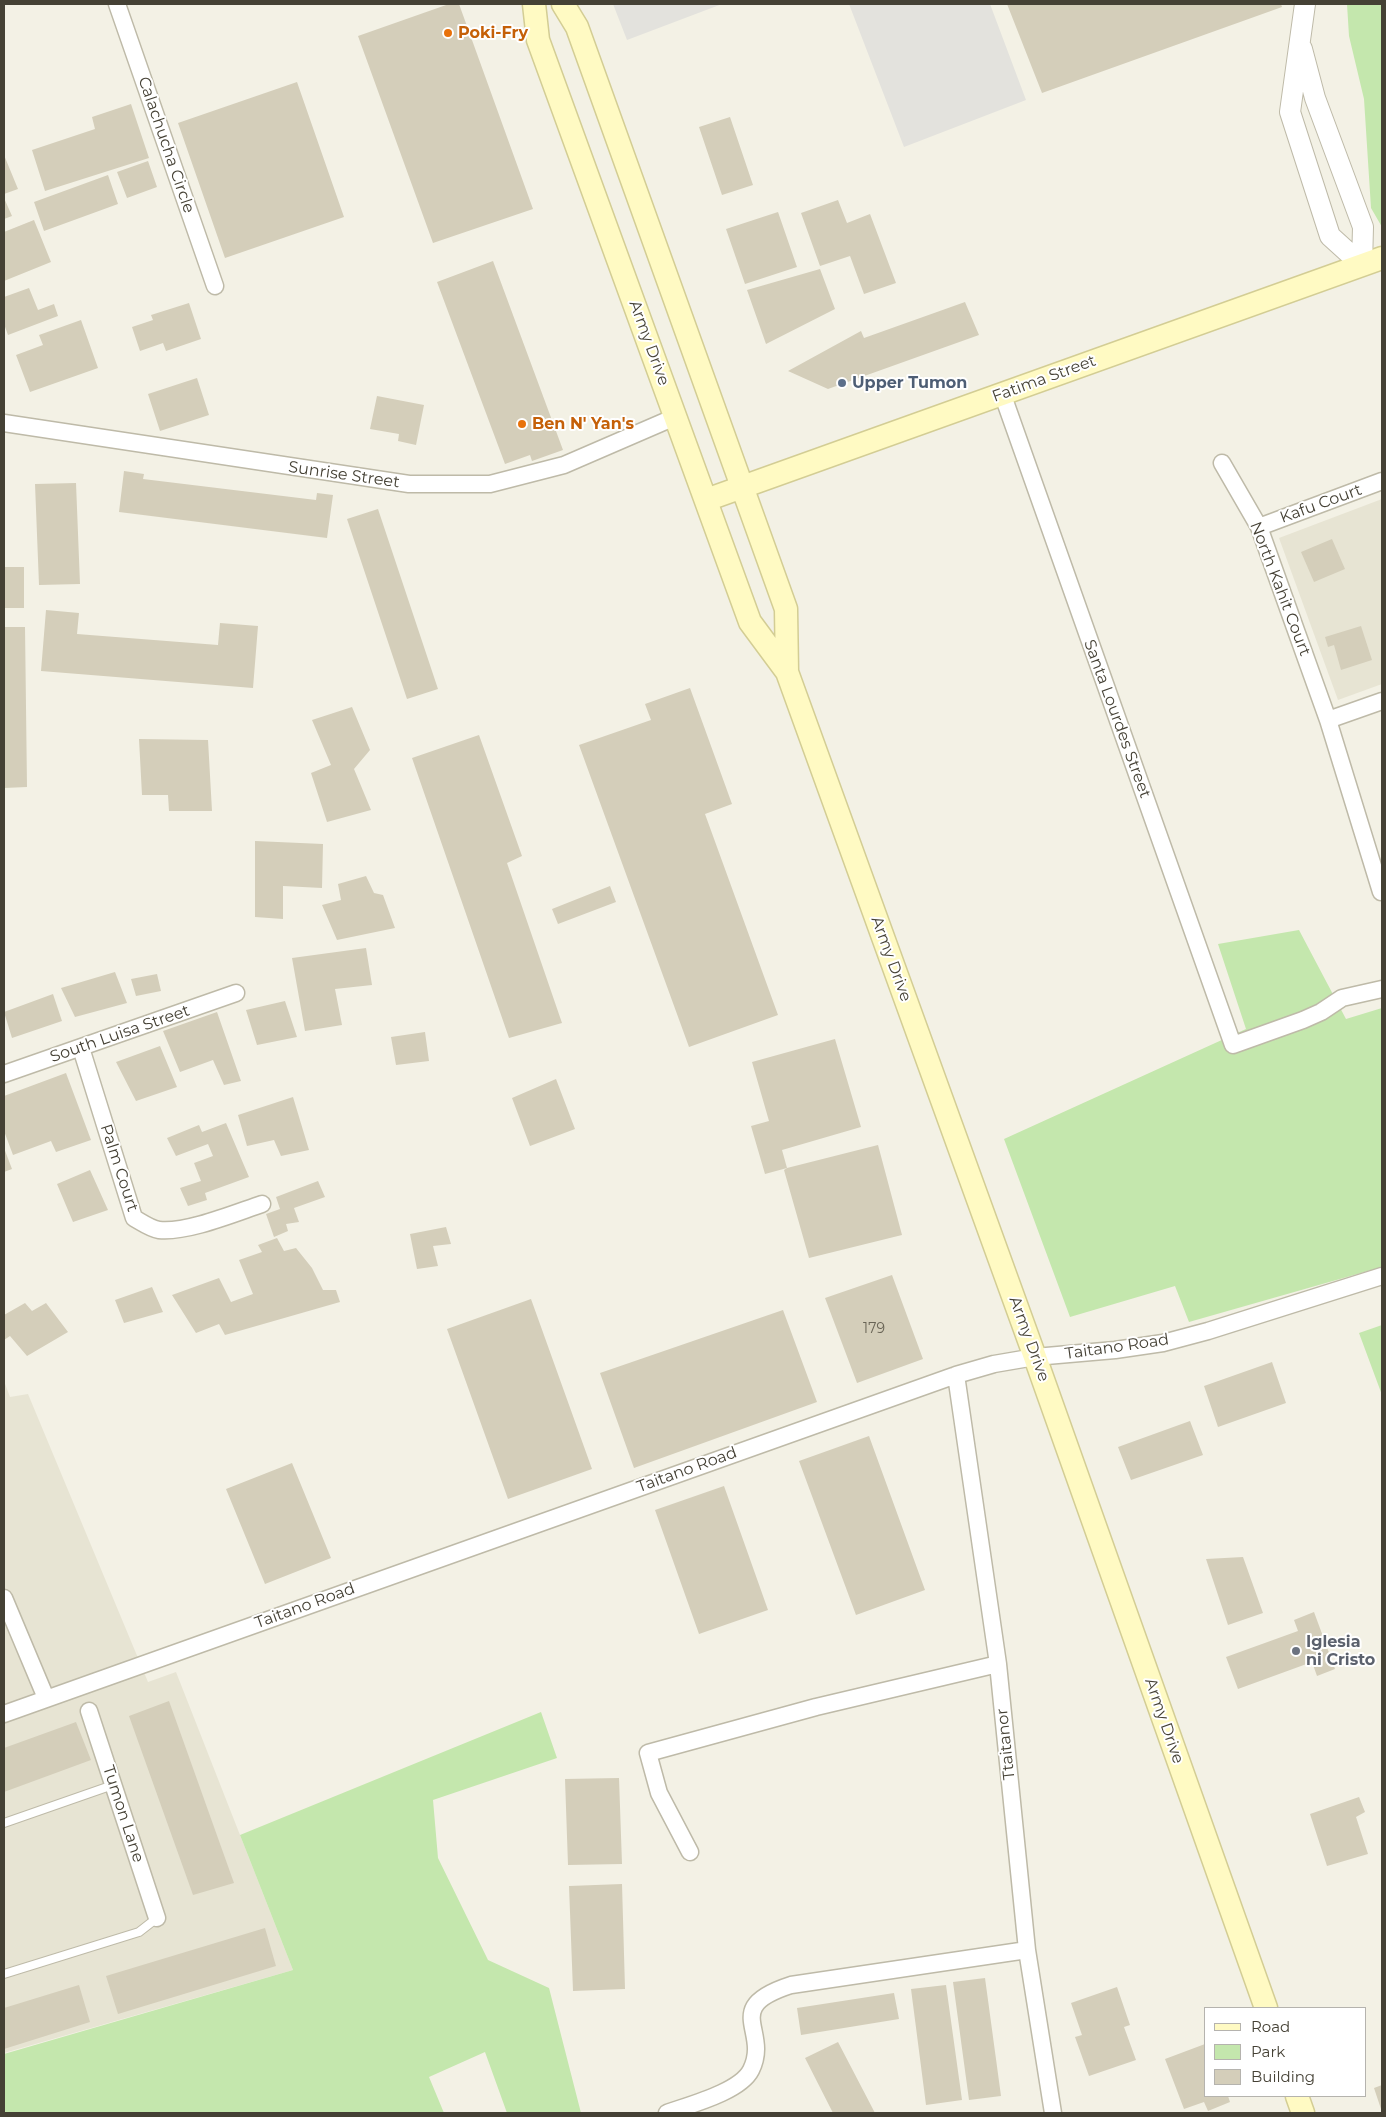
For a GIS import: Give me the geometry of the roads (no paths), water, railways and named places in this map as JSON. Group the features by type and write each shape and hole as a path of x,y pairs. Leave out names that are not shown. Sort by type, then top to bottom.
{"main road":[{"name":"Army Drive","path":"534,4 538,40 750,622 787,672 1036,1357 1266,2007"},
{"name":"Army Drive","path":"563,4 577,26 786,609 787,672"},
{"name":"Fatima Street","path":"706,500 1372,261"},
{"path":"1297,2097 1303,2113"}],"street":[{"name":"Calachucha Circle","path":"117,4 215,286"},
{"path":"1305,4 1290,112 1330,236 1372,261"},
{"path":"1299,40 1315,98 1363,227 1372,261"},
{"name":"Santa Lourdes Street","path":"1002,393 1233,1044 1322,1012 1342,998 1382,989"},
{"name":"Sunrise Street","path":"4,423 409,484 490,484 564,465 675,416"},
{"name":"North Kahit Court","path":"1222,463 1259,527 1328,720 1381,892"},
{"name":"Kafu Court","path":"1259,527 1382,481"},
{"path":"1328,720 1382,701"},
{"name":"South Luisa Street","path":"4,1074 236,993"},
{"name":"Palm Court","path":"81,1048 134,1218 158,1230 176,1229 210,1221 262,1204"},
{"name":"Taitano Road","path":"4,1714 956,1375 994,1364 1036,1357 1115,1350 1163,1343 1208,1331 1382,1276"},
{"name":"Ttaitanor","path":"956,1375 998,1664 1027,1950 1054,2113"},
{"path":"4,1598 46,1698"},
{"path":"690,1852 659,1793 648,1753 816,1707 998,1664"},
{"name":"Tumon Lane","path":"89,1711 157,1918"},
{"path":"667,2113 737,2086 751,2071 756,2052 752,2024 753,2008 760,1998 774,1990 791,1985 1027,1950"}],"lane":[{"path":"4,1823 113,1785"},
{"path":"4,1974 139,1932 157,1918"}],"place":[{"name":"Poki-Fry","path":"448,33"},
{"name":"Upper Tumon","path":"842,383"},
{"name":"Ben N' Yan's","path":"522,424"},
{"name":"Iglesia ni Cristo","path":"1296,1651"}]}
